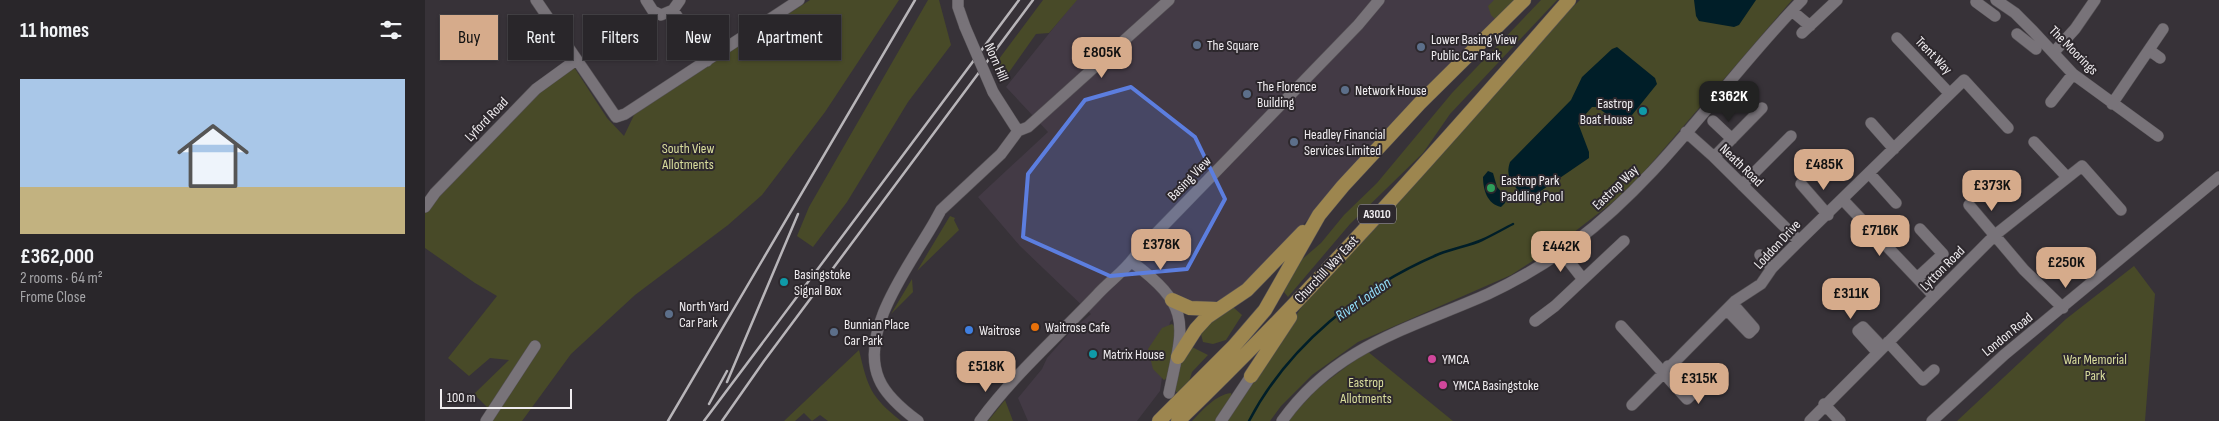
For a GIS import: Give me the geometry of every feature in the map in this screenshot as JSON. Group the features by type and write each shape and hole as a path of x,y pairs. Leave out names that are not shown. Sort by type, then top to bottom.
{"main road":[{"name":"Churchill Way East","path":"1159,421 1234,346 1265,310 1319,215 1419,103 1524,0"},
{"name":"Churchill Way East","path":"1178,421 1318,278 1437,149 1569,0"},
{"path":"1178,357 1195,329 1217,309 1247,290 1319,215"},
{"path":"1251,376 1318,278"},
{"path":"1173,300 1190,308 1217,309"}],"street":[{"path":"536,0 613,115 618,117 707,61 794,1"},
{"path":"646,0 653,11 661,15 673,10 680,0"},
{"name":"Norn Hill","path":"958,0 958,7 965,27 993,92 1018,131"},
{"path":"917,421 888,395 879,380 875,366 874,346 881,321 894,292 941,210 1001,154 1018,131 1028,127 1169,0"},
{"name":"Basing View","path":"980,421 1013,382 1132,262 1144,246 1358,25 1379,0"},
{"name":"Eastrop Way","path":"1282,421 1310,389 1358,350 1395,332 1506,285 1561,252 1627,199 1724,86 1803,0"},
{"path":"1792,11 1806,30 1837,0"},
{"name":"The Moorings","path":"1996,0 2015,13 2033,30 2073,74 2158,136"},
{"path":"2054,52 2075,29 2095,0"},
{"path":"1976,2 1991,9"},
{"path":"673,10 707,61"},
{"path":"2112,104 2163,28"},
{"path":"2033,30 2022,38 2036,48"},
{"name":"Trent Way","path":"1897,38 1949,93"},
{"path":"2149,50 2160,58"},
{"name":"Lyford Road","path":"425,207 435,193 536,89 576,60"},
{"path":"2051,102 2073,74"},
{"name":"Loddon Drive","path":"1632,405 1730,307 1761,284 1772,268 1964,80 2008,128"},
{"path":"1714,157 1761,108"},
{"path":"1713,121 1732,139"},
{"path":"1871,123 1894,149"},
{"name":"Neath Road","path":"1686,132 1799,241"},
{"path":"1742,184 1791,136"},
{"path":"2034,142 2067,178"},
{"name":"Lytton Road","path":"1810,421 1824,404 1995,235 2083,166 2121,210"},
{"path":"1869,173 1896,202"},
{"name":"London Road","path":"1932,421 1990,368 2219,177"},
{"path":"1801,184 1828,215"},
{"path":"1843,200 1934,296"},
{"path":"1969,205 2024,270 2063,308"},
{"path":"1917,278 1943,254 1920,228"},
{"path":"1535,321 1555,306 1582,278 1624,241"},
{"path":"1561,252 1582,278"},
{"path":"1760,255 1772,268"},
{"path":"1132,262 1173,300 1181,322 1178,357 1169,393"},
{"path":"1621,326 1666,369"},
{"path":"486,421 535,346"},
{"path":"1883,347 1923,380 1934,370"},
{"path":"1221,421 1251,376"},
{"path":"1824,404 1840,421"}],"highlighted area":[{"path":"1131,87 1195,137 1225,199 1187,269 1110,276 1023,237 1028,174 1085,100"}],"shaded area":[{"path":"1076,0 1517,0 1410,107 1260,272 1233,296 1206,304 1189,303 1170,322 1160,391 1137,421 1028,421 1018,398 1042,369 1047,358 1071,331 1091,314 1020,246 978,197 1048,132 1006,87"}],"green space":[{"name":"South View Allotments","path":"810,0 899,0 825,112 762,195 728,225 635,295 571,354 522,421 491,421 489,409 474,394 509,360 490,358 469,376 448,358 497,296 425,248 425,211 496,132 572,64 607,118 624,136 635,113 717,60 729,60 729,52 739,46 739,60 841,60 841,15 787,15"},
{"path":"928,0 939,0 951,45 908,102 847,202 813,247 797,236 809,207"},
{"path":"1043,0 1077,0 1049,33 1036,34 1002,82 993,67"},
{"path":"1494,0 1518,0 1498,22 1491,15 1488,6"},
{"path":"1541,0 1557,0 1450,114 1423,153 1350,224 1288,297 1284,292 1299,262 1321,243 1344,215 1377,183 1452,93"},
{"path":"1580,0 1792,0 1637,180 1613,202 1556,246 1511,275 1358,342 1312,375 1281,406 1270,421 1225,421 1303,305 1548,31"},
{"path":"950,216 955,218 954,220 959,230 917,271"},
{"name":"War Memorial Park","path":"2134,266 2155,294 2145,421 1957,421 2066,319"},
{"path":"912,279 913,292 891,314"},
{"path":"1233,307 1242,315 1226,340 1213,344 1203,342 1200,330"},
{"path":"1172,324 1175,327 1170,376 1164,380 1153,369 1148,349 1162,328"},
{"path":"1192,347 1208,355 1192,372 1189,382 1180,393 1176,392 1173,383 1182,352"},
{"path":"859,350 868,383 876,398 901,421 828,421 820,415 812,421 804,413 795,421 784,421"},
{"name":"Eastrop Allotments","path":"1367,351 1453,421 1287,421 1318,388"},
{"path":"1231,393 1232,396 1217,421 1192,421 1215,400"},
{"path":"1005,400 1013,421 988,421"}],"water":[{"path":"1694,0 1756,0 1739,25 1734,27 1699,21 1696,16"},
{"path":"1617,47 1655,78 1657,84 1624,125 1621,125 1597,107 1592,107 1578,123 1589,152 1589,158 1532,197 1526,198 1510,178 1508,173 1510,162 1571,100 1582,77 1612,49"},
{"name":"Eastrop Park Paddling Pool","path":"1488,171 1493,173 1497,187 1507,198 1501,207 1492,203 1485,191 1483,177"}],"waterway":[{"name":"River Loddon","path":"1249,421 1265,394 1284,368 1329,322 1355,302 1382,283 1410,268 1444,252 1482,240 1513,224"}],"railway":[{"path":"668,421 915,0"},
{"path":"704,421 1019,0"},
{"path":"722,421 764,361 1033,0"},
{"path":"727,382 798,214"},
{"path":"709,404 727,371"}],"place":[{"name":"The Square","path":"1197,45"},
{"name":"Lower Basing View Public Car Park","path":"1421,47"},
{"name":"Network House","path":"1345,90"},
{"name":"The Florence Building","path":"1247,94"},
{"name":"Eastrop Boat House","path":"1643,111"},
{"name":"Headley Financial Services Limited","path":"1294,142"},
{"name":"Eastrop Park Paddling Pool","path":"1491,188"},
{"name":"Basingstoke Signal Box","path":"784,282"},
{"name":"North Yard Car Park","path":"669,314"},
{"name":"Waitrose Cafe","path":"1035,327"},
{"name":"Waitrose","path":"969,330"},
{"name":"Bunnian Place Car Park","path":"834,332"},
{"name":"Matrix House","path":"1093,354"},
{"name":"YMCA","path":"1432,359"},
{"name":"YMCA Basingstoke","path":"1443,385"}]}
